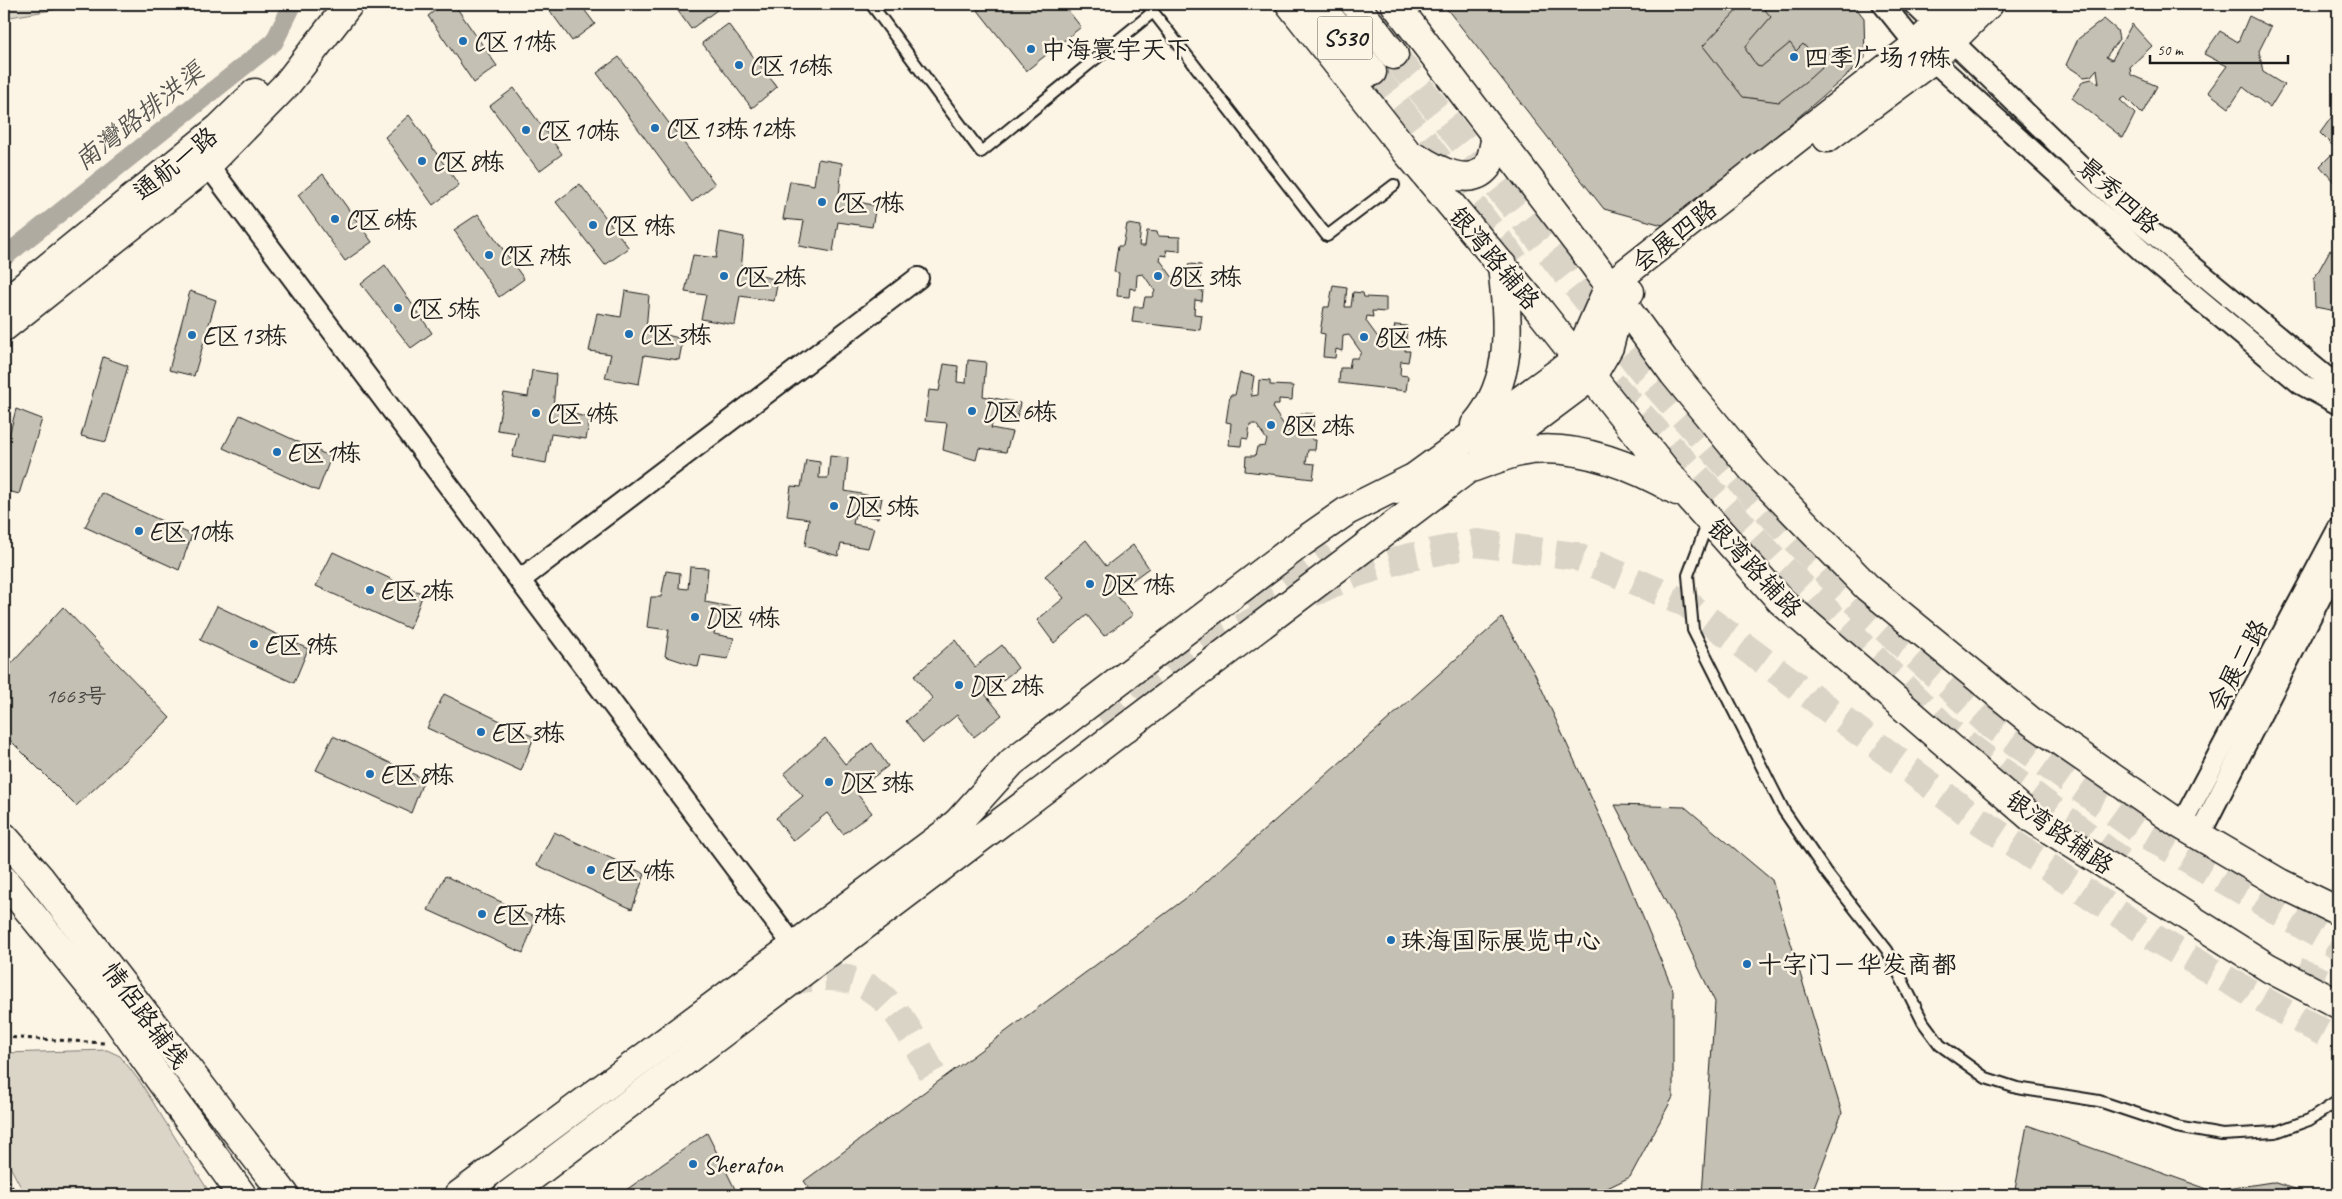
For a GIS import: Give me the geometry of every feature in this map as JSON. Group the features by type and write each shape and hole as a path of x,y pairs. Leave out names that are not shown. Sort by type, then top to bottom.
{"main road":[{"name":"通航一路","path":"4,303 219,128 270,79 329,4"},
{"path":"4,327 208,165 287,84 350,4"},
{"name":"银湾路辅路","path":"1290,4 1406,151 1502,264 1666,471 1781,600 2033,819 2269,968 2338,1004"},
{"name":"S530","path":"1319,4 1372,72"},
{"name":"S530","path":"1355,4 1394,55"},
{"path":"1395,4 1674,374 1753,470 1867,588 2032,722 2190,831 2280,883 2338,911"},
{"name":"会展四路","path":"1944,33 1959,4"},
{"name":"会展四路","path":"1615,294 1654,267 1924,52 1944,33 1989,4"},
{"path":"1406,151 1434,168 1456,176 1476,176 1488,166 1496,136"},
{"path":"1459,443 1485,413 1500,385 1504,368 1507,310 1502,264"},
{"path":"508,1195 1468,470 1609,347 1615,294"},
{"path":"1325,543 1459,443 1585,368"},
{"path":"1468,470 1519,452 1550,450 1576,452 1626,465 1691,499"},
{"path":"459,1195 943,835 958,822 995,779 1020,756 1324,526 1347,511 1411,479"},
{"name":"情侣路辅线","path":"4,837 40,878 285,1195"},
{"name":"情侣路辅线","path":"4,880 113,1014 242,1195"}],"street":[{"name":"景秀四路","path":"1883,4 1924,52 2145,254 2301,384 2338,404"},
{"name":"景秀四路","path":"1914,4 2132,216 2325,376 2338,382"},
{"path":"208,165 794,946"},
{"path":"520,580 918,278"},
{"name":"会展二路","path":"2190,831 2338,529"},
{"name":"会展二路","path":"2190,831 2338,563"}],"lane":[{"path":"871,4 981,152 1150,8 1327,236 1394,185"},
{"path":"1710,519 1688,575 1693,630 1784,811 1825,872 1887,950 1923,1022 1940,1045 1986,1078 2017,1088 2099,1101 2177,1127 2222,1135 2276,1132 2309,1120 2338,1101"}],"path":[{"path":"4,1037 110,1043"},
{"path":"4,1172 16,1195"}],"shaded area":[{"path":"4,4 60,4 58,9 4,18"},
{"path":"107,1050 120,1056 141,1083 211,1195 25,1195 4,1155 4,1053"}],"building":[{"name":"C区11栋","path":"443,4 454,4 497,66 474,83 428,16"},
{"path":"545,4 580,4 595,24 572,41"},
{"path":"673,4 712,4 717,10 691,29"},
{"name":"中海寰宇天下","path":"973,4 1063,4 1081,27 1026,71"},
{"path":"1443,4 1853,4 1864,18 1865,58 1670,227 1604,209"},
{"name":"四季广场19栋","path":"1743,4 1760,4 1771,17 1746,46 1746,50 1757,66 1761,67 1790,43 1796,51 1803,44 1821,63 1822,67 1779,102 1743,97 1703,46"},
{"path":"2249,16 2271,27 2259,51 2263,72 2284,85 2270,108 2243,87 2229,108 2208,92 2227,66 2204,54 2220,31 2238,42"},
{"path":"2104,19 2117,30 2119,39 2106,57 2112,60 2132,24 2152,46 2130,67 2131,75 2157,86 2142,114 2125,97 2120,100 2135,114 2123,138 2072,98 2083,81 2092,79 2099,84 2097,69 2091,76 2084,77 2066,65 2078,39"},
{"name":"C区16栋","path":"728,24 777,87 752,108 702,43"},
{"name":"C区13栋12栋","path":"619,57 715,184 692,202 597,73"},
{"name":"C区10栋","path":"514,88 562,154 539,171 490,106"},
{"path":"2338,108 2338,148 2335,148 2320,133"},
{"name":"C区8栋","path":"409,115 459,185 433,205 385,137"},
{"path":"2334,152 2338,152 2338,187 2320,166"},
{"name":"C区1栋","path":"818,159 842,163 839,197 876,206 872,227 838,222 833,252 799,246 804,221 783,219 790,181 814,185"},
{"name":"C区6栋","path":"323,174 372,242 345,261 298,195"},
{"name":"C区9栋","path":"580,184 629,248 605,265 556,202"},
{"name":"C区7栋","path":"478,214 524,279 499,297 454,230"},
{"name":"B区3栋","path":"1127,224 1141,226 1139,246 1145,246 1147,231 1157,232 1158,236 1180,237 1180,251 1166,250 1167,256 1161,255 1160,260 1176,282 1181,282 1181,277 1185,277 1189,264 1201,265 1199,290 1203,290 1202,301 1195,300 1194,314 1202,315 1200,330 1132,322 1134,307 1143,307 1145,297 1152,297 1155,291 1143,274 1137,275 1136,290 1130,288 1129,297 1117,296 1119,273 1114,272 1118,246 1123,246"},
{"name":"C区2栋","path":"720,232 744,237 741,271 778,280 774,301 740,296 735,325 701,319 706,295 685,292 693,255 716,258"},
{"path":"2330,250 2338,252 2338,309 2336,311 2315,307 2314,279"},
{"name":"C区5栋","path":"385,265 432,333 411,348 361,284"},
{"name":"B区1栋","path":"1333,285 1347,287 1345,307 1351,307 1353,292 1363,293 1364,297 1386,298 1386,312 1372,311 1373,317 1367,316 1366,321 1382,343 1387,343 1387,338 1392,338 1395,325 1407,326 1405,351 1410,351 1408,362 1401,361 1400,375 1408,376 1406,391 1339,383 1340,368 1349,368 1351,358 1358,358 1361,352 1349,335 1343,336 1342,351 1336,349 1335,358 1323,357 1325,334 1320,333 1324,307 1329,307"},
{"name":"E区13栋","path":"190,291 216,300 194,376 169,370"},
{"name":"C区3栋","path":"625,291 649,295 646,330 683,339 679,360 644,355 639,384 605,378 611,354 589,351 597,313 621,317"},
{"path":"2338,314 2338,335 2334,334"},
{"path":"103,357 128,366 106,442 81,436"},
{"name":"D区6栋","path":"968,360 986,362 983,396 1020,403 1016,422 994,418 991,428 1012,432 1006,452 979,448 976,460 943,450 947,423 925,421 929,390 939,391 944,364 958,366 957,382 966,383"},
{"name":"C区4栋","path":"532,370 556,374 553,409 590,418 586,439 551,434 546,463 512,457 518,433 497,430 504,393 528,397"},
{"name":"B区2栋","path":"1240,373 1254,376 1251,396 1258,395 1259,380 1270,381 1270,385 1293,386 1292,400 1279,399 1279,405 1274,405 1273,409 1288,431 1294,431 1293,427 1298,427 1301,413 1314,414 1312,440 1316,440 1315,450 1308,450 1306,463 1315,464 1313,479 1245,471 1246,456 1255,456 1257,447 1265,446 1267,440 1256,424 1250,424 1248,439 1242,438 1241,446 1229,445 1231,423 1226,422 1230,395 1235,395"},
{"path":"16,409 42,419 19,494 4,490 4,455"},
{"name":"E区1栋","path":"240,415 331,457 318,491 223,448"},
{"name":"D区5栋","path":"830,456 848,458 845,491 882,498 878,518 855,514 853,524 874,528 868,548 841,544 838,556 805,546 809,519 787,516 791,486 801,487 806,460 820,462 819,478 828,478"},
{"name":"E区10栋","path":"102,493 192,535 179,570 85,527"},
{"name":"D区1栋","path":"1086,540 1106,566 1133,545 1149,568 1115,593 1133,615 1104,636 1087,615 1054,643 1037,620 1064,598 1045,576"},
{"name":"E区2栋","path":"333,552 423,594 410,629 316,586"},
{"name":"D区4栋","path":"690,567 708,568 705,602 742,609 739,629 716,625 714,634 734,638 728,659 701,655 698,667 665,656 669,630 647,627 651,597 661,597 666,571 680,573 679,588 688,589"},
{"name":"E区9栋","path":"217,606 308,649 294,683 200,640"},
{"path":"63,607 170,718 76,806 4,734 4,672"},
{"name":"珠海国际展览中心","path":"1502,618 1535,674 1616,852 1673,990 1673,1097 1630,1177 1593,1195 814,1195 804,1181 1197,890"},
{"name":"D区2栋","path":"955,640 975,667 1002,645 1018,668 985,694 1002,715 974,737 957,715 923,743 906,721 933,699 914,676"},
{"name":"E区3栋","path":"444,694 534,737 521,771 427,728"},
{"name":"E区8栋","path":"333,736 424,779 411,813 316,770"},
{"name":"D区3栋","path":"825,738 845,764 872,743 888,766 855,791 872,813 843,834 827,813 793,841 776,818 803,796 784,774"},
{"name":"十字门－华发商都","path":"1615,805 1685,807 1772,880 1842,1113 1811,1195 1702,1195 1715,1002 1679,927"},
{"name":"E区4栋","path":"554,832 645,874 632,909 537,865"},
{"name":"E区7栋","path":"445,876 536,918 523,953 428,910"},
{"path":"2027,1125 2213,1191 2272,1182 2315,1195 2014,1195"},
{"name":"Sheraton","path":"707,1133 738,1195 619,1195"}],"waterway":[{"name":"南灣路排洪渠","path":"4,257 274,42 293,4"}],"tunnel":[{"path":"1394,55 1644,372 1762,505 1847,594 1991,725 2143,833 2338,946"},
{"path":"1372,72 1520,268"},
{"path":"1612,384 1774,559 1946,729 2125,864"},
{"path":"1246,602 1325,543"},
{"path":"1312,593 1355,574 1406,558 1477,543 1575,556 1630,579 1687,604 1975,818 2161,942 2277,1008 2338,1040"},
{"path":"1106,727 1215,641 1258,619"},
{"path":"2297,971 2338,988"},
{"path":"784,985 806,978 829,977 850,980 868,987 883,998 896,1012 918,1047 937,1083"},
{"path":"484,1195 541,1154"}],"place":[{"name":"C区11栋","path":"463,41"},
{"name":"中海寰宇天下","path":"1031,49"},
{"name":"四季广场19栋","path":"1794,57"},
{"name":"C区16栋","path":"739,65"},
{"name":"C区13栋12栋","path":"655,128"},
{"name":"C区10栋","path":"526,130"},
{"name":"C区8栋","path":"422,161"},
{"name":"C区1栋","path":"822,202"},
{"name":"C区6栋","path":"335,219"},
{"name":"C区9栋","path":"593,225"},
{"name":"C区7栋","path":"489,255"},
{"name":"C区2栋","path":"724,276"},
{"name":"B区3栋","path":"1158,276"},
{"name":"C区5栋","path":"398,308"},
{"name":"C区3栋","path":"629,334"},
{"name":"E区13栋","path":"192,335"},
{"name":"B区1栋","path":"1364,337"},
{"name":"D区6栋","path":"972,411"},
{"name":"C区4栋","path":"536,413"},
{"name":"B区2栋","path":"1271,425"},
{"name":"E区1栋","path":"277,452"},
{"name":"D区5栋","path":"834,506"},
{"name":"E区10栋","path":"139,531"},
{"name":"D区1栋","path":"1090,584"},
{"name":"E区2栋","path":"370,590"},
{"name":"D区4栋","path":"695,617"},
{"name":"E区9栋","path":"254,644"},
{"name":"D区2栋","path":"959,685"},
{"name":"E区3栋","path":"481,732"},
{"name":"E区8栋","path":"370,774"},
{"name":"D区3栋","path":"829,782"},
{"name":"E区4栋","path":"591,870"},
{"name":"E区7栋","path":"482,914"},
{"name":"珠海国际展览中心","path":"1391,940"},
{"name":"十字门－华发商都","path":"1747,964"},
{"name":"Sheraton","path":"693,1164"}]}
